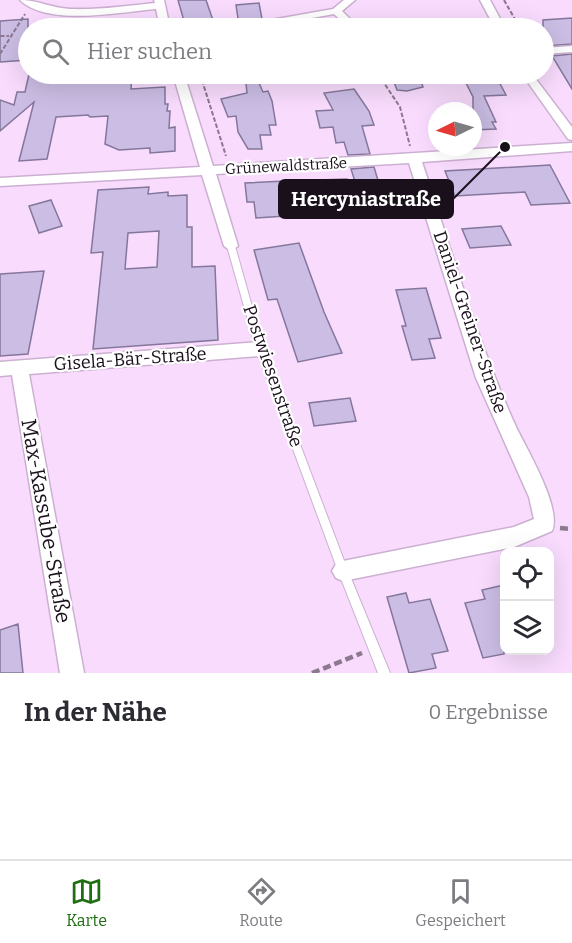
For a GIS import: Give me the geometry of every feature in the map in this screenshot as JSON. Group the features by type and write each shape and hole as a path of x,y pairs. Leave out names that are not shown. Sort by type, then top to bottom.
{"street":[{"path":"25,0 36,7 79,11 159,3 163,18"},
{"path":"298,18 336,11 350,0"},
{"path":"485,0 495,18"},
{"path":"336,11 343,18"},
{"path":"554,50 572,49"},
{"name":"Postwiesenstraße","path":"181,84 231,246"},
{"path":"534,84 572,136"},
{"name":"Grünewaldstraße","path":"0,182 414,159 572,147"},
{"name":"Daniel-Greiner-Straße","path":"343,572 514,537 545,524 539,497 485,378 414,159"},
{"name":"Gisela-Bär-Straße","path":"10,369 260,349"},
{"name":"Max-Kassube-Straße","path":"10,369 72,673"}],"lane":[{"name":"Postwiesenstraße","path":"231,246 260,349 343,572 384,673"}],"path":[{"path":"504,0 514,18"},
{"path":"21,18 36,7"},
{"path":"0,54 18,22"},
{"path":"0,36 9,36"},
{"path":"203,84 230,168"},
{"path":"385,84 400,107 414,159"},
{"path":"312,673 374,648"}],"building":[{"path":"178,0 206,0 212,18 183,18"},
{"path":"259,3 262,18 238,18 236,5"},
{"path":"572,18 572,44 554,45 554,19"},
{"path":"18,20 18,61 0,62 0,21"},
{"path":"572,54 572,89 554,59 554,56"},
{"path":"27,84 131,84 131,89 165,87 165,104 168,104 167,111 170,111 169,128 175,127 175,151 150,153 150,148 119,150 105,144 108,116 56,117 47,159 19,161 34,102 0,131 0,100 14,105 17,92 25,92"},
{"path":"246,84 259,84 263,92 268,91 272,101 276,125 269,125 271,135 260,135 262,149 248,149 238,132 236,116 228,117 221,99 247,93"},
{"path":"395,84 422,84 423,87 407,91 397,90"},
{"path":"466,84 500,84 506,95 484,96 496,122 492,122 496,129 482,130 482,102 473,102"},
{"path":"354,89 369,111 374,125 362,126 370,154 348,155 344,142 336,143 333,127 320,128 316,111 333,110 324,93"},
{"path":"550,165 570,203 531,205 525,192 455,196 445,171"},
{"path":"374,167 380,187 357,188 351,169"},
{"path":"347,179 351,197 288,200 289,203 284,203 286,216 256,218 254,202 247,202 245,183 306,180 310,183 318,180"},
{"path":"407,180 412,196 391,197 386,181"},
{"path":"149,187 148,194 168,192 168,196 187,195 187,227 192,227 192,267 215,266 218,340 93,349 103,252 91,253 98,190","holes":["159,231 157,267 125,269 128,233"]},
{"path":"51,200 62,226 39,233 29,206"},
{"path":"501,226 511,245 470,248 462,229"},
{"path":"299,243 324,312 342,353 298,362 277,299 268,300 254,250"},
{"path":"44,271 28,354 0,356 0,274"},
{"path":"426,288 441,338 429,339 435,358 412,360 402,326 406,326 396,290"},
{"path":"350,398 356,421 314,426 309,403"},
{"path":"500,586 500,655 483,658 465,603 485,599 482,590"},
{"path":"406,593 409,603 430,599 448,651 432,654 436,668 409,673 387,597"},
{"path":"18,624 23,673 0,673 0,630"}],"place":[{"name":"Hercyniastraße","path":"505,147"}]}
